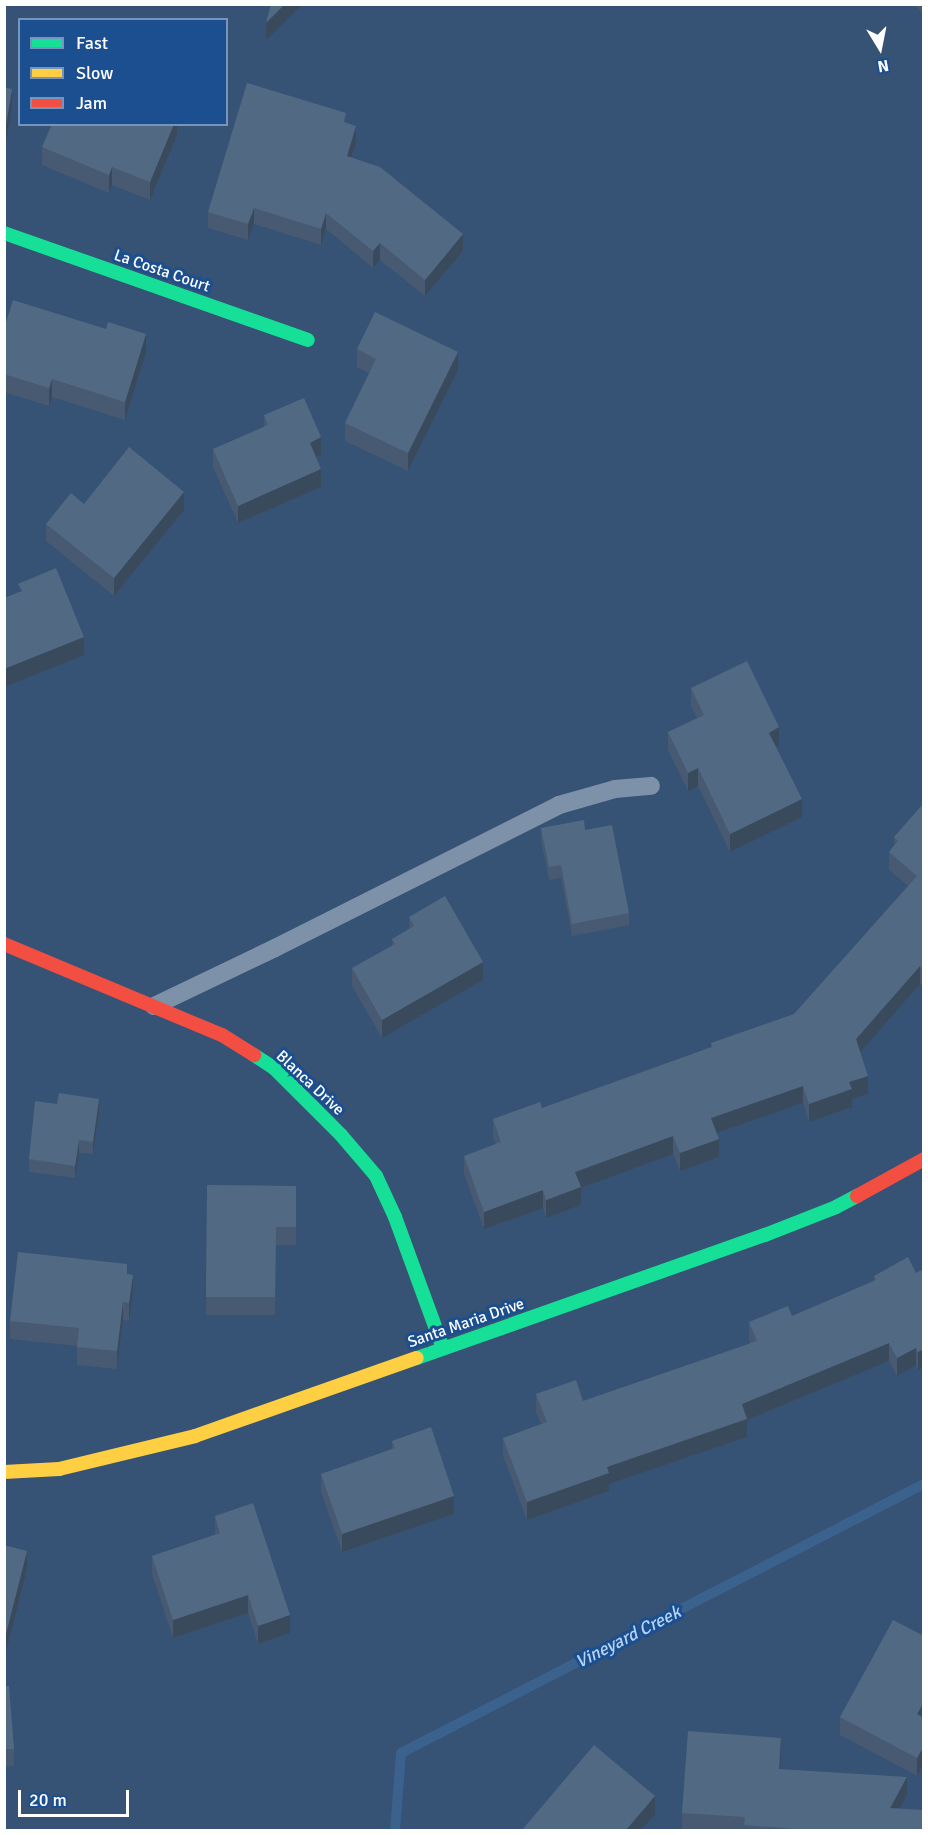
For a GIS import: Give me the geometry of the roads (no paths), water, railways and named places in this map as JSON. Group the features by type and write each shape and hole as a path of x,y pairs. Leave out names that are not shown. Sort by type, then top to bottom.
{"street":[{"name":"La Costa Court","path":"4,233 308,340"},
{"name":"Blanca Drive","path":"4,944 222,1035 274,1068 341,1135 376,1176 395,1217 443,1348"},
{"name":"Santa Maria Drive","path":"4,1472 59,1469 113,1458 195,1436 786,1227 836,1207 924,1159"}],"lane":[{"path":"154,1006 276,948 559,805 615,789 651,786"}],"waterway":[{"name":"Vineyard Creek","path":"395,1830 401,1753 924,1484"}]}
